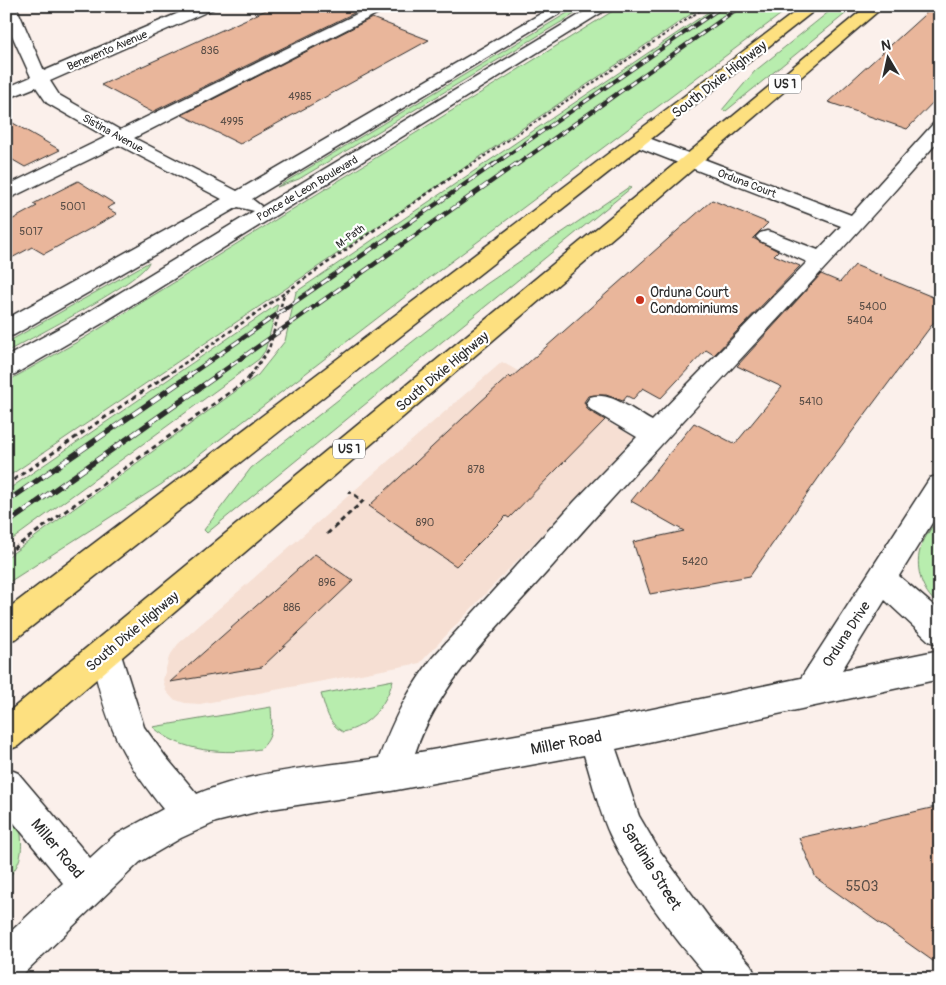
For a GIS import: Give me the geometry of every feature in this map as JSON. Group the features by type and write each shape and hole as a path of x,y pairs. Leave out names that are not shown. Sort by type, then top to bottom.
{"highway":[{"name":"South Dixie Highway","path":"6,628 813,6"},
{"name":"South Dixie Highway","path":"6,736 877,6"}],"street":[{"name":"Sistina Avenue","path":"8,6 47,94 53,99 120,138 265,214"},
{"name":"Benevento Avenue","path":"6,94 208,6"},
{"path":"6,194 385,6"},
{"name":"Ponce de Leon Boulevard","path":"6,329 237,199 565,6"},
{"name":"Ponce de Leon Boulevard","path":"6,368 93,319 605,6"},
{"path":"392,774 409,722 424,695 444,667 585,508 855,224 940,127"},
{"name":"Orduna Court","path":"639,141 855,224"},
{"path":"767,237 820,259"},
{"path":"599,403 655,434"},
{"name":"Orduna Drive","path":"812,690 940,486"},
{"path":"882,579 940,631"},
{"path":"106,652 122,712 132,736 144,756 191,815"},
{"name":"Miller Road","path":"6,785 88,884 128,849 191,815 214,805 264,792 392,774 595,737 940,664"},
{"name":"Sardinia Street","path":"595,737 624,825 646,862 699,937 737,979"},
{"path":"6,964 88,884"}],"path":[{"name":"M-Path","path":"6,485 284,295 406,207 518,135 572,96 707,6"},
{"path":"6,554 247,380 269,349 284,295"},
{"path":"326,534 363,501 349,492"}],"shaded area":[{"path":"502,362 634,437 420,663 200,704 185,703 173,699 166,691 163,680 169,657 178,644"}],"green space":[{"path":"579,6 588,6 299,179 277,187"},
{"path":"621,6 703,6 6,478 6,382 86,337"},
{"path":"717,6 792,6 432,276 162,484 6,584 6,558 258,375 285,341 296,292"},
{"path":"836,6 855,6 726,111 722,110 755,71"},
{"path":"629,187 631,188 207,533 204,530 251,468 485,285"},
{"path":"149,262 142,271 128,282 60,323 6,352 6,343"},
{"path":"278,304 265,351 259,359 6,544 6,491"},
{"path":"940,515 940,606 930,596 922,583 918,561 922,544"},
{"path":"393,680 381,706 368,720 343,732 334,725 326,711 321,694"},
{"path":"271,707 272,725 270,735 265,745 260,749 232,752 189,747 176,742 153,727"},
{"path":"6,814 20,826 21,849 19,862 6,880"}],"building":[{"path":"275,6 341,6 356,12 152,112 101,85"},
{"path":"934,6 940,6 940,95 907,129 828,102"},
{"path":"372,18 429,40 240,144 182,115"},
{"path":"6,119 60,150 25,167 6,156"},
{"path":"78,181 115,204 107,208 117,214 44,254 32,247 6,261 6,223 37,206 33,204"},
{"path":"712,200 768,223 753,238 778,251 774,255 800,266 714,355 706,350 661,398 643,388 633,399 627,396 623,401 606,395 588,396 584,402 588,410 605,420 509,518 506,516 456,566 369,506 509,376 511,378"},
{"path":"855,265 940,300 940,314 831,460 750,576 650,594 633,542 684,531 631,501 694,423 735,444 782,387 737,366 821,274 840,282"},
{"path":"315,554 353,581 262,667 170,682"},
{"path":"940,806 940,966 816,878 799,838"}],"railway":[{"path":"492,166 723,6"},
{"path":"515,166 741,6"},
{"path":"188,376 494,164"},
{"path":"216,376 516,164"},
{"path":"6,502 190,375"},
{"path":"6,524 218,375"}],"place":[{"name":"Orduna Court Condominiums","path":"640,300"}]}
